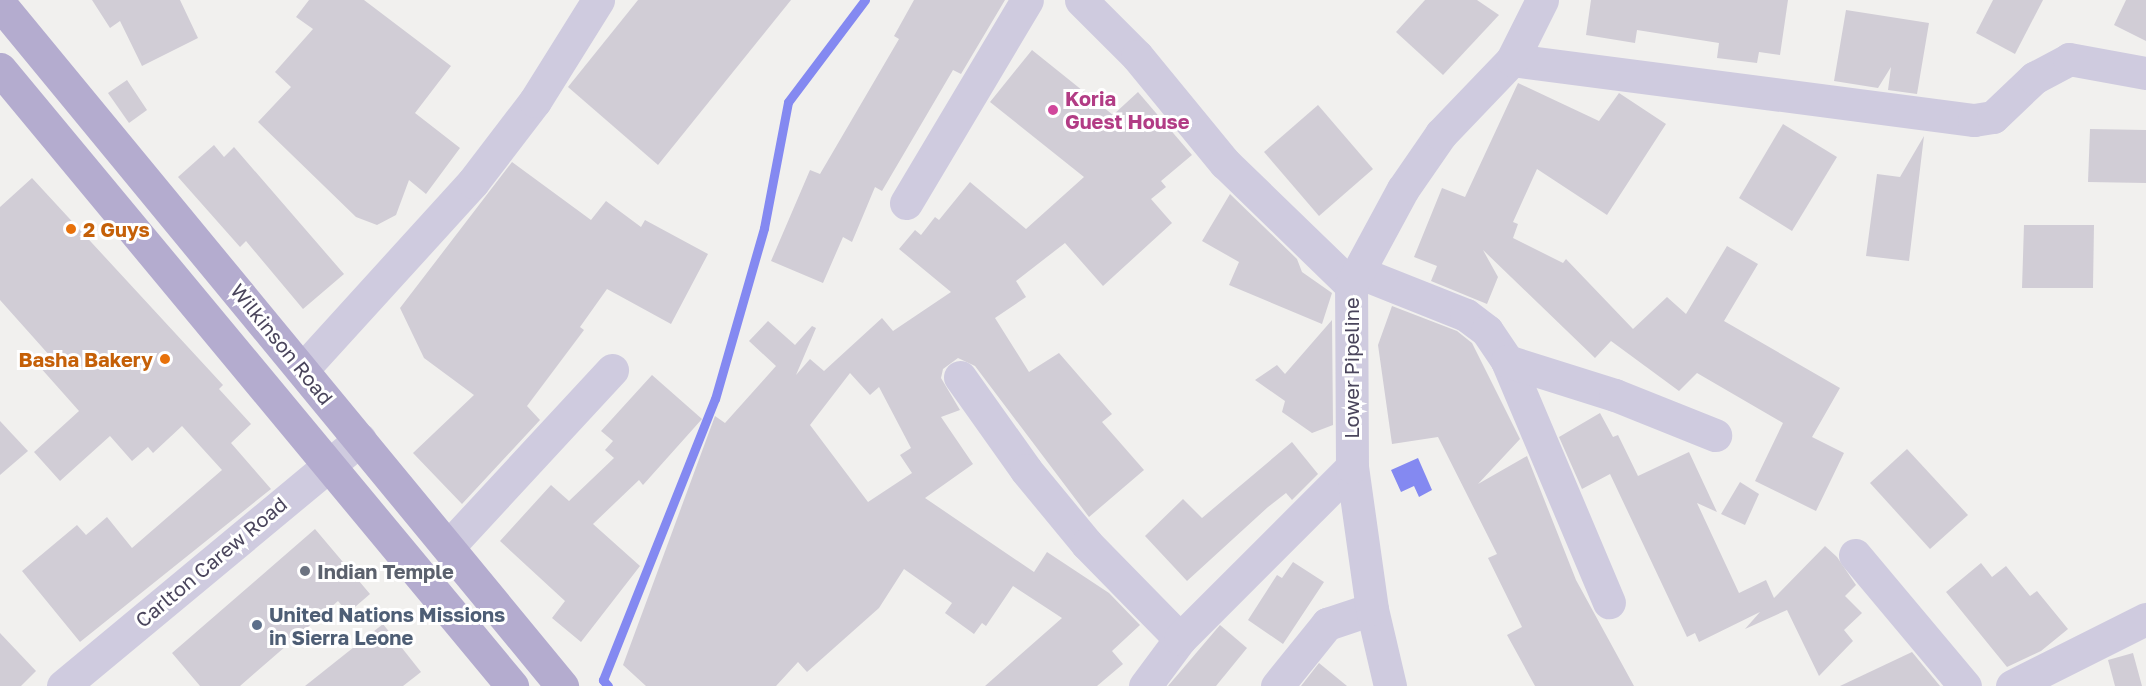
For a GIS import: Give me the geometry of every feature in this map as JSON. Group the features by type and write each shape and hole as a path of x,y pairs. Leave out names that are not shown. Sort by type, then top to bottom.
{"main road":[{"name":"Wilkinson Road","path":"0,4 562,686"},
{"path":"0,69 326,466 512,686"}],"street":[{"path":"302,370 473,182 535,101 598,0"},
{"path":"906,203 1028,0"},
{"path":"1081,0 1137,56 1225,163 1355,279 1466,315 1488,331 1507,361 1609,603"},
{"name":"Lower Pipeline","path":"1390,686 1372,609 1352,467 1355,279 1403,189 1441,134 1512,60 1542,0"},
{"path":"1512,60 1974,120 1994,117 2034,78 2069,60 2146,73"},
{"path":"1507,361 1615,395 1715,435"},
{"path":"448,546 612,370"},
{"path":"960,377 1026,471 1087,544 1180,639"},
{"name":"Carlton Carew Road","path":"63,686 360,439"},
{"path":"1146,686 1180,639 1352,467"},
{"path":"1855,555 1965,686"},
{"path":"1277,686 1327,624 1372,609"},
{"path":"2022,684 2146,618"}],"water":[{"path":"1418,458 1432,490 1419,497 1414,486 1401,492 1391,470"}],"building":[{"path":"92,0 180,0 198,38 142,66 120,21 110,28"},
{"path":"309,0 364,0 451,66 415,113 460,148 426,194 409,180 396,215 377,225 356,217 258,122 291,87 275,72 313,29 296,17"},
{"path":"638,0 791,0 658,165 568,87"},
{"path":"914,0 1005,0 961,74 953,70 882,191 875,187 852,242 843,237 823,283 771,261 810,170 820,174 899,39 894,36"},
{"path":"1425,0 1477,0 1499,15 1443,75 1396,32"},
{"path":"1591,0 1788,0 1780,55 1759,52 1757,63 1717,58 1719,43 1637,30 1635,43 1586,35"},
{"path":"1993,0 2043,0 2015,54 1976,33"},
{"path":"2126,0 2146,0 2146,41 2114,25"},
{"path":"1846,10 1929,23 1917,94 1888,90 1891,67 1878,88 1834,81"},
{"path":"1032,50 1113,115 1138,92 1192,155 1161,181 1166,187 1151,199 1172,223 1103,286 1065,243 1016,281 1026,297 995,318 1029,372 1059,353 1112,414 1102,422 1144,470 1089,517 975,366 958,358 943,369 941,378 960,410 941,417 973,464 925,498 1034,572 1047,552 1109,593 1140,625 1112,651 1123,664 1097,686 985,686 1062,618 1013,586 986,626 982,623 974,634 945,613 952,603 904,569 879,608 807,672 798,662 776,686 646,686 623,665 715,416 725,423 776,366 749,341 768,321 795,345 812,326 816,328 796,375 810,359 824,371 882,318 893,331 951,292 899,249 915,230 921,235 935,217 939,220 970,182 1026,229 1084,177 990,102","holes":["850,373 870,395 879,387 911,448 900,455 912,473 868,502 810,425"]},
{"path":"127,80 147,110 129,123 108,93"},
{"path":"1518,83 1599,121 1619,93 1666,124 1607,215 1537,169 1513,222 1518,224 1513,238 1563,263 1566,259 1633,329 1667,297 1686,314 1727,246 1758,264 1724,321 1840,388 1812,437 1844,453 1816,511 1755,481 1783,423 1697,373 1679,391 1611,341 1595,358 1483,250 1498,277 1487,304 1431,281 1437,266 1414,257 1442,188 1465,197"},
{"path":"1318,105 1373,169 1319,216 1264,152"},
{"path":"1783,124 1837,157 1792,231 1739,198"},
{"path":"2090,129 2146,130 2146,183 2088,182"},
{"path":"1924,136 1909,261 1866,256 1877,174 1900,177"},
{"path":"214,145 224,157 234,147 344,274 303,309 246,241 240,247 178,177"},
{"path":"512,162 591,220 606,201 641,227 645,220 708,254 671,324 607,289 580,327 584,330 527,406 540,420 462,504 413,453 474,395 424,358 400,308"},
{"path":"32,178 223,385 219,389 251,424 231,443 271,489 80,642 22,571 77,525 86,535 107,517 132,548 222,470 182,426 153,453 148,447 132,461 110,436 60,481 34,452 79,411 39,366 50,356 0,300 0,207"},
{"path":"1230,194 1297,259 1302,272 1332,293 1322,324 1229,285 1239,262 1202,241"},
{"path":"2024,225 2094,225 2093,288 2022,288"},
{"path":"1392,306 1457,331 1472,343 1520,439 1478,484 1527,456 1576,580 1634,686 1535,686 1507,635 1522,627 1488,558 1497,554 1438,437 1392,444 1378,345"},
{"path":"1332,320 1333,425 1312,433 1282,412 1285,401 1255,380 1277,365 1285,374"},
{"path":"652,375 702,419 643,485 639,480 593,524 640,566 581,642 552,618 565,601 500,541 551,485 569,501 614,458 605,450 613,441 601,431"},
{"path":"1600,413 1613,437 1618,435 1638,476 1689,452 1717,512 1697,503 1739,593 1766,580 1774,598 1825,546 1837,557 1856,585 1845,596 1862,613 1844,630 1853,641 1819,676 1787,610 1745,629 1760,612 1699,642 1695,633 1687,637 1610,474 1582,489 1559,437"},
{"path":"0,421 28,451 0,475"},
{"path":"1292,442 1318,474 1292,500 1286,493 1268,507 1187,581 1145,536 1183,499 1202,518"},
{"path":"1907,449 1968,515 1930,549 1870,483"},
{"path":"1740,482 1759,494 1745,525 1721,514"},
{"name":"United Nations Missions in Sierra Leone","path":"315,529 370,594 348,613 338,601 240,686 200,686 172,653"},
{"path":"1293,562 1324,582 1283,644 1248,620 1277,575 1282,578"},
{"path":"1981,563 1992,577 2006,566 2030,596 2037,591 2068,629 2041,651 2007,667 1946,592"},
{"path":"383,624 421,672 403,686 305,686"},
{"path":"1220,625 1247,648 1216,686 1168,686"},
{"path":"0,633 36,671 21,686 0,686"},
{"path":"1912,652 1940,686 1840,686"},
{"path":"2133,653 2142,686 2115,686 2108,660"},
{"path":"1319,663 1347,686 1301,686"}],"waterway":[{"path":"608,686 603,680 715,399 764,228 788,102 865,0"}],"place":[{"name":"Koria Guest House","path":"1053,110"},
{"name":"2 Guys","path":"71,229"},
{"name":"Basha Bakery","path":"165,359"},
{"name":"Indian Temple","path":"305,571"},
{"name":"United Nations Missions in Sierra Leone","path":"257,625"}]}
